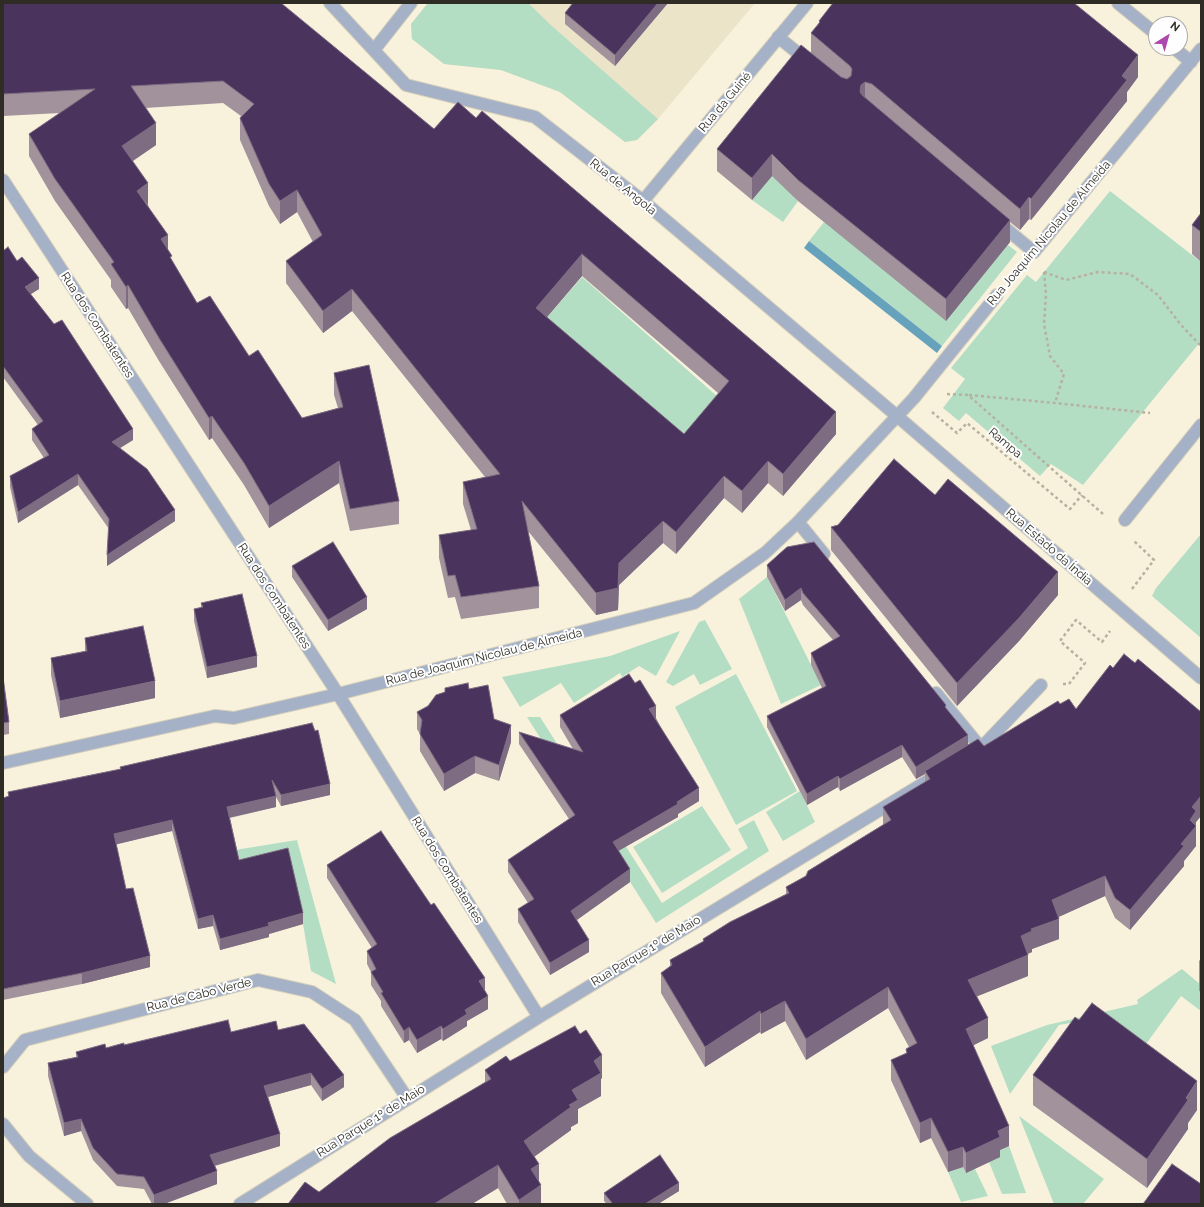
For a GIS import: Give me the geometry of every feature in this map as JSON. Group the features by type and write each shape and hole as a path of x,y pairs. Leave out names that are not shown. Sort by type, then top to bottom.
{"street":[{"name":"Rua de Angola","path":"330,3 406,85 535,117 643,202 897,416"},
{"path":"374,50 411,3"},
{"name":"Rua da Guiné","path":"643,202 807,3"},
{"path":"1118,3 1148,27"},
{"path":"778,37 815,68"},
{"name":"Rua Joaquim Nicolau de Almeida","path":"1034,252 1201,49"},
{"path":"1184,56 1191,62"},
{"name":"Rua dos Combatentes","path":"3,180 338,694 539,1017"},
{"path":"986,212 1034,252"},
{"name":"Rua Joaquim Nicolau de Almeida","path":"897,416 914,398 997,295"},
{"name":"Rua de Joaquim Nicolau de Almeida","path":"3,763 215,716 234,718 338,694 694,603 765,553 798,522 897,416"},
{"name":"Rua Estado da Índia","path":"897,416 1201,678"},
{"path":"1125,520 1201,425"},
{"path":"798,522 833,565"},
{"path":"926,681 980,748"},
{"path":"960,760 980,748 1041,685"},
{"name":"Rua Parque 1º de Maio","path":"240,1204 407,1098 946,769"},
{"name":"Rua de Cabo Verde","path":"3,1067 25,1040 258,980 312,992 355,1020 407,1098"},
{"path":"3,1124 29,1156 87,1204"}],"path":[{"name":"Rua Joaquim Nicolau de Almeida","path":"997,295 1034,252"},
{"path":"1055,403 1064,374 1050,356 1044,324 1046,294 1044,272 1066,280 1098,272 1130,274 1158,295 1181,325 1201,346"},
{"path":"956,393 1150,413"},
{"path":"968,395 1108,519"},
{"name":"Rampa","path":"914,398 957,433 967,423 1070,509 1082,495"},
{"path":"1131,539 1154,560 1141,578"},
{"path":"1068,684 1085,663 1060,641 1076,620 1102,642"}],"shaded area":[{"path":"428,3 755,3 658,119 637,140 625,142 560,92 501,70 444,64 412,39 411,24"}],"green space":[{"path":"428,3 528,3 553,27 658,119 637,140 625,142 560,92 501,70 444,64 412,39 411,24"},
{"path":"784,161 795,198 798,201 783,222 752,200"},
{"path":"1110,191 1201,262 1201,341 1083,485 1051,464 1040,476 966,413 959,421 943,408 965,379 951,368 1027,275 1036,282"},
{"path":"824,222 1008,245 1017,252 942,346 809,241"},
{"path":"582,277 727,405 684,456 536,330"},
{"path":"1201,534 1201,638 1152,596 1156,588"},
{"path":"767,577 821,685 781,704 739,599"},
{"path":"705,620 732,669 700,685 694,674 673,686 666,682 699,622"},
{"path":"680,631 656,676 639,666 622,677 620,673 574,703 561,683 520,707 502,677 610,656"},
{"path":"736,674 797,791 736,825 675,707"},
{"path":"527,717 540,717 605,819 595,825"},
{"path":"800,791 815,822 783,841 766,812"},
{"path":"702,806 731,850 662,893 633,847"},
{"path":"754,820 769,851 656,923 605,842 618,834 662,903 748,848 738,829"},
{"path":"297,840 336,984 311,971 303,924 239,870 235,850"},
{"path":"1182,969 1201,985 1201,1011 1181,996 1138,1055 1093,1019 1059,1025 1010,1094 991,1046 1047,1025 1138,1004 1137,1000"},
{"path":"1019,1116 1104,1179 1083,1204 1054,1204"},
{"path":"1009,1146 1026,1193 1002,1194 989,1162 998,1151"},
{"path":"963,1167 965,1172 975,1169 988,1196 961,1202 948,1172"}],"water":[{"path":"809,241 942,346 937,353 804,248"}],"building":[{"path":"3,3 281,3 434,129 458,102 476,118 482,111 836,412 783,474 768,461 742,491 724,476 676,532 663,521 619,563 618,588 596,593 522,501 539,586 461,597 455,575 448,576 439,535 477,529 463,482 500,474 352,289 323,311 286,261 322,235 297,190 280,201 269,184 240,118 254,104 223,81 131,86 156,123 122,146 148,183 137,191 168,235 161,239 172,256 170,257 197,303 210,296 249,356 258,350 302,418 343,407 334,373 369,365 399,501 350,509 339,461 269,506 244,463 212,416 209,418 128,285 126,287 111,264 114,262 55,179 29,134 95,89 3,94","holes":["582,254 729,381 684,434 536,308"]},
{"path":"573,3 658,3 615,55 565,13"},
{"path":"833,3 1074,3 1138,55 1122,76 1127,80 1031,199 1029,197 1020,209 872,84 865,82 861,85 860,92 862,95 1010,220 946,299 798,180 772,154 752,178 717,149 801,45 841,77 847,79 851,76 852,69 850,66 811,33"},
{"path":"1201,213 1201,232 1192,225"},
{"path":"8,247 17,261 22,257 39,278 25,287 54,324 62,320 133,429 112,442 147,469 175,510 107,555 109,519 78,474 18,512 10,476 49,455 32,429 43,421 3,366 3,251"},
{"path":"894,459 935,495 948,479 1058,572 1019,618 957,683 831,527 838,525"},
{"path":"333,542 367,597 328,620 292,566"},
{"path":"814,542 946,705 945,707 968,735 916,767 902,745 840,779 838,776 807,794 767,716 826,686 811,653 840,636 803,593 801,588 785,600 767,565 787,547"},
{"path":"242,594 257,656 207,667 194,609 203,607 201,603"},
{"path":"143,626 155,681 60,701 51,658 87,651 85,638"},
{"path":"1124,654 1135,663 1138,659 1201,712 1201,796 1192,807 1196,811 1190,820 1196,826 1181,844 1184,846 1130,910 1115,898 1105,876 1052,900 1059,919 1031,929 1032,931 1021,936 1028,955 968,980 988,1018 966,1029 1009,1126 998,1131 1000,1137 966,1153 963,1147 948,1152 931,1118 920,1123 891,1060 907,1053 906,1049 917,1043 888,987 806,1039 785,1001 761,1014 760,1011 705,1047 661,973 672,965 670,960 704,941 703,939 730,922 789,893 786,887 806,876 808,871 891,820 883,807 930,779 925,771 978,739 984,746 1058,701 1060,704 1069,699 1076,709 1110,665 1113,668"},
{"path":"629,674 635,683 640,680 656,706 649,709 699,788 677,802 678,804 613,842 630,869 571,911 589,940 550,963 518,909 534,899 508,860 575,815 519,732 583,752 560,715"},
{"path":"3,677 9,722 3,723"},
{"path":"468,683 469,689 488,685 494,719 511,725 499,765 475,756 444,774 420,734 422,720 417,712 428,706 436,695 445,692 445,688"},
{"path":"312,723 315,731 318,730 330,784 281,795 272,780 276,796 227,807 239,860 288,848 303,913 268,923 269,926 220,939 213,915 198,919 172,820 114,834 126,889 133,888 150,956 82,973 3,989 3,798 9,796 8,792 121,769 120,767"},
{"path":"381,831 431,905 434,903 485,978 479,981 488,996 465,1010 467,1014 443,1029 441,1026 417,1040 409,1027 404,1031 381,993 383,992 371,972 376,969 367,951 377,944 327,865"},
{"path":"1092,1003 1197,1081 1186,1098 1188,1100 1147,1159 1033,1075 1075,1017 1079,1020"},
{"path":"228,1020 231,1032 276,1021 278,1030 304,1024 344,1075 322,1089 311,1073 264,1086 280,1134 210,1155 217,1171 154,1195 144,1177 117,1174 93,1148 81,1119 64,1123 48,1063 78,1057 76,1052 105,1044 106,1048 124,1043 124,1045"},
{"path":"575,1026 580,1034 586,1030 602,1055 594,1061 601,1073 572,1090 578,1100 569,1105 571,1107 524,1141 539,1164 531,1169 541,1185 519,1200 498,1165 434,1204 288,1204 305,1182 319,1192 390,1138 491,1079 485,1070 506,1056 510,1061"},
{"path":"660,1155 679,1183 645,1204 613,1204 604,1193"},
{"path":"1172,1164 1201,1184 1201,1204 1143,1204"}]}
